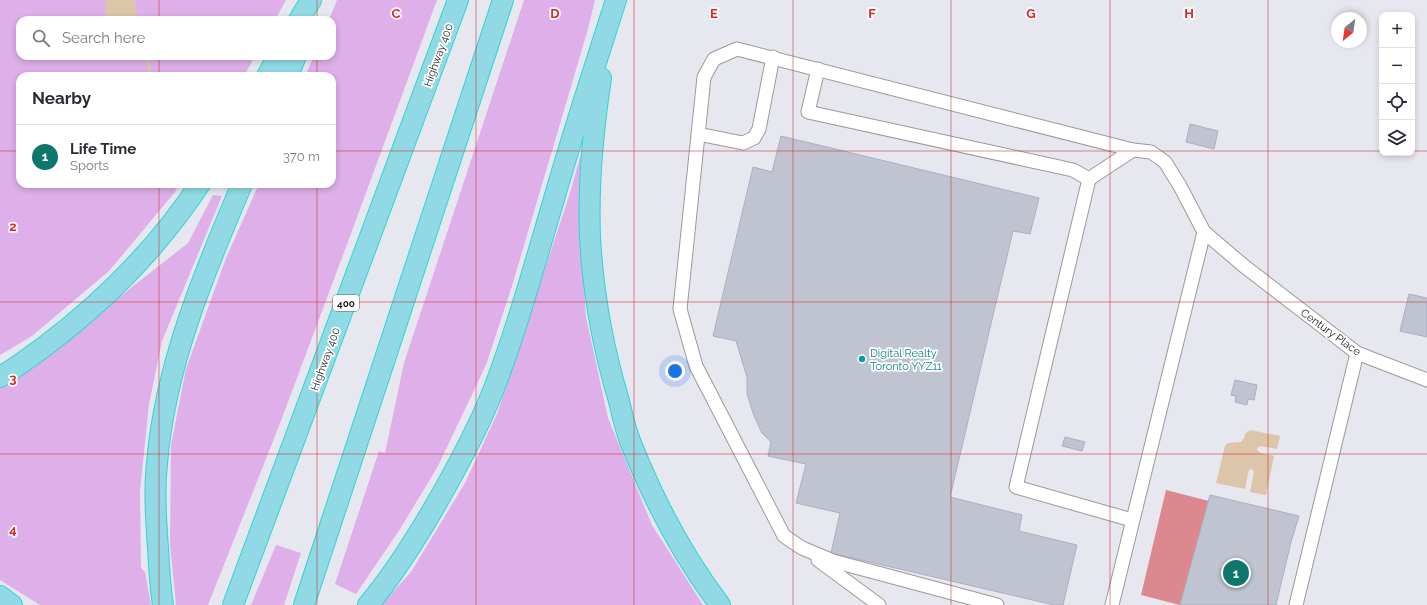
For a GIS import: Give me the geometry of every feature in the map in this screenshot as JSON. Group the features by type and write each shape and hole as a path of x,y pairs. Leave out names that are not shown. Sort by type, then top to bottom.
{"highway":[{"path":"302,16 311,0"},
{"path":"312,16 318,0"},
{"name":"Highway 400","path":"233,605 458,0"},
{"path":"304,605 503,0"},
{"path":"368,605 377,595 411,546 443,492 465,453 492,392 512,336 574,129 616,0"},
{"path":"616,0 604,57 593,136 590,237 597,303 610,369 630,440 656,501 692,566 720,605"},
{"path":"269,72 276,60"},
{"path":"290,72 294,60"},
{"path":"0,377 12,370 66,330 117,284 140,261 167,229 197,188"},
{"path":"163,605 156,520 156,464 163,416 175,366 191,312 240,188"},
{"path":"0,596 12,605"}],"street":[{"path":"880,605 784,536 696,366 680,309 704,77 714,58 737,49 1133,150 1151,152 1165,162 1180,186 1204,232 1112,605"},
{"path":"698,134 743,143 754,138 759,129 773,58"},
{"path":"818,69 808,112 1073,170 1089,179"},
{"path":"1132,520 1016,487 1089,179 1133,150"},
{"name":"Century Place","path":"1204,232 1244,266 1356,353 1427,380"},
{"path":"1296,605 1356,353"},
{"path":"802,548 833,561 960,600 997,605"}],"shaded area":[{"path":"0,0 286,0 277,16 16,16 16,60 253,60 246,72 16,72 16,188 177,188 109,271 32,336 0,355"},
{"path":"105,0 135,0 137,16 105,16"},
{"path":"337,0 437,0 279,426 208,605 176,605 170,544 171,445 186,369 226,258 257,188 336,188 336,72 307,72 312,60 336,60 336,16 331,16"},
{"path":"524,0 595,0 588,29 512,286 486,365 438,466 400,529 356,594 335,584 379,451 385,453 404,363"},
{"path":"586,136 580,222 586,317 608,418 652,525 703,605 381,605 411,572 465,483 497,414 570,193"},
{"path":"213,195 222,196 162,341 149,404 140,491 141,568 145,572 151,605 40,605 0,580 0,388 14,380 188,243"},
{"path":"1250,430 1280,436 1277,449 1260,446 1257,448 1257,450 1261,453 1274,456 1266,495 1250,492 1254,472 1252,469 1249,470 1245,489 1216,483 1225,446 1228,443 1241,442 1245,434"},
{"path":"1166,490 1209,501 1180,605 1141,595"},
{"path":"276,545 301,553 284,605 251,605"}],"building":[{"path":"1190,124 1218,131 1214,149 1186,142"},
{"name":"Digital Realty Toronto YYZ11","path":"781,136 1039,198 1030,234 1013,231 950,497 1022,515 1019,531 1077,545 1063,605 1054,605 831,553 840,513 796,503 806,464 768,456 771,442 762,433 754,416 747,394 747,377 736,341 713,336 753,167 772,172"},
{"path":"1409,294 1427,298 1427,337 1400,331"},
{"path":"1235,380 1257,385 1254,400 1248,399 1247,405 1235,402 1236,396 1231,395"},
{"path":"1065,437 1085,442 1082,451 1062,446"},
{"path":"1210,495 1299,516 1291,542 1276,605 1180,605"}],"waterway":[{"path":"148,60 148,72"}],"place":[{"name":"Digital Realty Toronto YYZ11","path":"862,359"},
{"name":"Life Time","path":"1236,573"}]}
